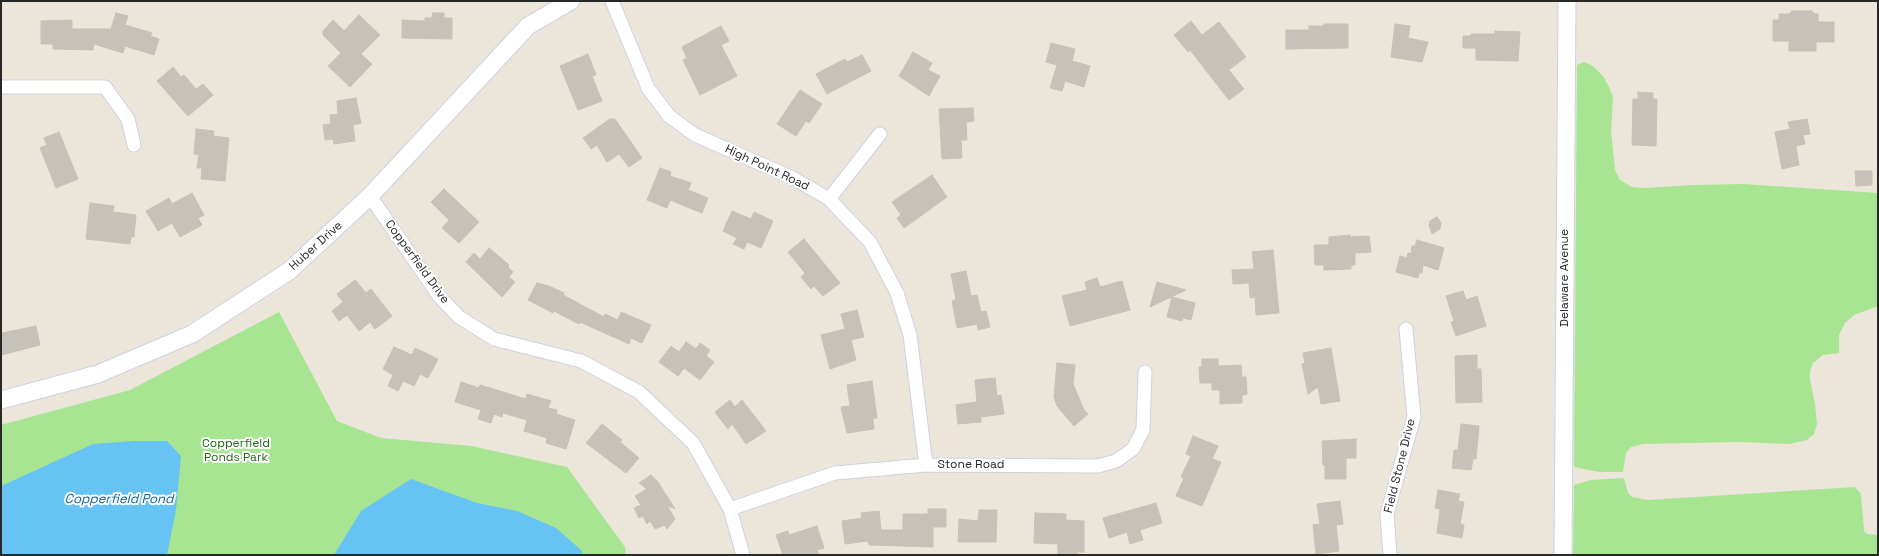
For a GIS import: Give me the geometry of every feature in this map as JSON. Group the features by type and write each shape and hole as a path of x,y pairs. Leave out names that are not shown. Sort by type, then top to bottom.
{"street":[{"name":"Huber Drive","path":"1,400 98,374 192,334 289,271 370,196 528,26 571,1"},
{"name":"High Point Road","path":"612,1 648,88 669,116 694,135 793,178 829,199 870,242 897,293 910,335 926,465"},
{"name":"Delaware Avenue","path":"1563,555 1567,1"},
{"path":"1,87 105,87 128,119 134,145"},
{"path":"829,199 880,134"},
{"name":"Copperfield Drive","path":"370,196 439,296 459,317 494,339 581,361 639,392 693,443 730,509 743,555"},
{"name":"Field Stone Drive","path":"1390,555 1387,514 1414,417 1406,328"},
{"name":"Stone Road","path":"730,509 835,473 926,465 1098,466 1116,461 1133,449 1143,430 1145,372"}],"green space":[{"path":"1584,62 1593,66 1603,76 1613,97 1611,131 1615,170 1620,180 1632,187 1646,188 1743,184 1878,193 1878,306 1854,315 1845,323 1839,335 1839,353 1823,355 1813,363 1810,371 1810,380 1817,424 1814,434 1807,440 1789,444 1740,442 1643,444 1631,447 1626,453 1623,472 1599,472 1574,467 1577,65"},
{"name":"Copperfield Ponds Park","path":"279,312 337,421 381,438 471,446 567,467 625,547 626,555 1,555 1,425 130,390"},
{"path":"1624,478 1628,493 1632,497 1648,500 1855,487 1861,494 1864,531 1867,534 1878,535 1878,555 1573,555 1574,485 1591,480"}],"water":[{"name":"Copperfield Pond","path":"134,441 167,441 181,456 176,510 167,555 1,555 1,486 93,444"},
{"path":"411,479 477,503 517,511 556,528 581,550 583,555 334,555 361,511"}],"building":[{"path":"1792,11 1812,11 1815,14 1818,14 1818,22 1834,22 1834,42 1816,42 1816,51 1789,51 1789,41 1773,41 1773,20 1779,20 1779,14 1789,14"},
{"path":"116,13 128,16 125,25 152,33 150,36 159,39 154,55 125,46 123,53 94,44 93,50 53,49 53,44 41,44 41,21 72,20 72,29 111,29"},
{"path":"433,13 444,13 444,18 452,18 452,39 402,38 402,20 425,21 425,18 432,18"},
{"path":"359,15 380,35 361,54 372,64 350,87 328,66 341,53 323,35 323,31 333,20 344,31"},
{"path":"1191,21 1202,35 1219,22 1246,57 1229,70 1244,89 1229,100 1190,50 1188,52 1174,35"},
{"path":"1324,24 1348,24 1348,48 1286,49 1286,30 1309,30 1309,26 1324,26"},
{"path":"1395,24 1410,26 1408,38 1428,42 1422,62 1391,57"},
{"path":"721,26 729,41 721,45 737,76 700,95 683,60 687,58 682,47"},
{"path":"1495,31 1520,32 1518,61 1476,60 1476,48 1463,48 1463,36 1471,36 1471,34 1495,34"},
{"path":"1051,43 1075,49 1072,61 1090,66 1084,87 1065,81 1062,91 1050,88 1057,65 1046,62"},
{"path":"913,52 932,63 928,70 940,76 929,96 899,76"},
{"path":"588,54 596,75 592,76 602,101 578,110 560,66"},
{"path":"862,55 871,71 827,94 816,74 845,59 847,62"},
{"path":"173,67 181,77 184,75 196,89 203,84 213,95 188,116 157,81"},
{"path":"800,90 822,104 809,123 806,121 796,136 777,124"},
{"path":"1638,92 1653,93 1653,99 1657,99 1656,146 1632,145 1633,99 1638,99"},
{"path":"356,98 361,123 353,125 355,141 334,144 333,139 325,140 323,125 331,124 330,115 338,114 337,101"},
{"path":"973,108 974,121 966,122 967,140 961,140 962,158 942,159 939,109"},
{"path":"610,119 615,119 642,158 629,167 619,154 607,162 597,145 591,149 583,138"},
{"path":"1807,119 1810,134 1803,135 1805,144 1796,146 1799,165 1782,169 1775,132 1790,129 1788,122"},
{"path":"196,129 214,131 213,136 229,138 225,181 201,179 202,168 197,168 199,155 194,154"},
{"path":"59,132 78,179 56,188 40,148 47,145 44,138"},
{"path":"660,168 671,172 670,176 691,183 688,190 708,198 702,213 670,200 667,208 647,200"},
{"path":"1855,171 1872,171 1872,185 1856,186"},
{"path":"932,175 947,197 904,228 897,218 901,215 892,202"},
{"path":"444,189 479,222 459,243 442,228 449,220 431,202"},
{"path":"192,193 204,215 198,218 202,225 180,237 172,223 158,231 146,211 169,198 172,204"},
{"path":"90,203 114,206 113,212 136,215 134,237 131,237 130,244 86,239"},
{"path":"732,211 751,219 754,212 773,221 761,248 747,242 744,249 733,244 737,238 723,231"},
{"path":"1437,217 1441,223 1440,229 1432,234 1429,225 1430,221"},
{"path":"1350,235 1350,237 1369,236 1371,252 1355,253 1355,265 1351,265 1351,269 1324,270 1324,265 1315,265 1314,245 1329,245 1329,237"},
{"path":"804,239 840,283 823,296 814,286 811,289 801,277 805,273 788,252"},
{"path":"1417,240 1444,248 1438,270 1423,265 1422,273 1419,273 1418,278 1396,272 1400,256 1407,258 1408,253 1411,254 1412,246 1415,246"},
{"path":"489,248 509,265 508,267 513,272 509,277 515,282 502,297 466,262 474,253 480,259"},
{"path":"1273,250 1279,313 1256,315 1255,297 1250,298 1249,283 1233,284 1232,270 1254,269 1252,252"},
{"path":"966,271 971,296 977,295 981,312 986,311 990,327 978,330 977,324 957,328 952,301 956,300 951,274"},
{"path":"1097,278 1100,287 1122,281 1130,310 1070,326 1062,296 1087,290 1085,282"},
{"path":"355,280 366,293 371,289 392,316 375,329 370,322 359,331 347,315 339,321 332,311 343,302 337,294"},
{"path":"1157,282 1186,290 1150,307"},
{"path":"537,283 549,286 564,293 563,295 604,317 605,314 618,320 621,312 651,325 642,343 631,338 629,344 580,322 579,324 554,311 553,313 528,300"},
{"path":"1463,291 1466,300 1477,296 1486,326 1456,336 1451,322 1454,321 1446,296"},
{"path":"1172,297 1195,303 1191,320 1183,318 1182,321 1167,317"},
{"path":"857,310 864,337 851,340 856,360 830,369 821,335 845,329 841,314"},
{"path":"36,326 40,345 1,355 1,339 3,338 2,333"},
{"path":"686,342 696,349 700,343 710,350 706,356 714,362 700,380 684,368 678,376 659,362 671,346 679,352"},
{"path":"394,347 412,355 415,348 438,359 428,378 420,374 414,386 403,381 398,391 388,386 393,375 383,369"},
{"path":"1331,348 1340,401 1321,404 1318,387 1308,394 1302,364 1305,363 1303,353"},
{"path":"1477,355 1477,369 1481,369 1482,402 1456,403 1455,356"},
{"path":"1202,359 1218,359 1218,366 1241,365 1242,377 1246,377 1247,394 1242,395 1242,403 1220,404 1220,390 1212,390 1212,383 1200,383 1199,367 1202,367"},
{"path":"1057,363 1075,365 1073,384 1084,410 1088,414 1074,426 1057,406 1054,397"},
{"path":"995,378 997,396 1001,395 1004,414 981,417 981,422 958,424 956,405 977,402 975,380"},
{"path":"872,381 877,418 873,418 874,429 847,433 841,407 850,406 847,385"},
{"path":"461,382 479,388 480,385 526,399 527,394 551,401 548,408 557,410 556,414 575,420 566,449 546,443 547,438 524,431 527,420 503,413 502,417 494,414 491,423 478,419 481,410 455,402"},
{"path":"730,400 735,407 742,400 766,431 746,444 732,424 728,429 715,412"},
{"path":"602,424 622,440 620,442 639,458 626,473 586,443"},
{"path":"1461,424 1479,426 1476,459 1473,459 1471,470 1452,468 1454,450 1458,450"},
{"path":"1193,436 1218,446 1212,459 1221,462 1202,506 1176,496 1184,478 1181,477 1191,456 1186,454"},
{"path":"1356,439 1356,458 1346,458 1346,479 1325,479 1322,441"},
{"path":"651,475 658,482 675,509 667,505 675,519 667,529 665,525 655,529 650,521 647,524 643,516 639,518 634,508 641,505 635,496 647,489 639,483"},
{"path":"1438,490 1460,494 1458,501 1464,502 1460,524 1464,525 1462,538 1437,533 1440,509 1435,508"},
{"path":"1340,501 1343,524 1336,525 1339,551 1316,554 1313,525 1320,524 1317,504"},
{"path":"1156,503 1162,523 1140,530 1143,540 1130,544 1127,532 1109,538 1103,518"},
{"path":"928,509 946,509 946,527 933,527 933,547 869,545 868,541 845,544 842,521 862,518 861,513 879,511 881,530 903,530 903,514 928,514"},
{"path":"979,510 997,510 996,542 958,542 959,519 978,521"},
{"path":"1035,513 1066,514 1066,520 1084,521 1084,552 1077,552 1077,555 1058,555 1058,544 1034,543"},
{"path":"817,526 824,548 817,550 819,555 783,555 776,535 788,531 789,535"}]}
